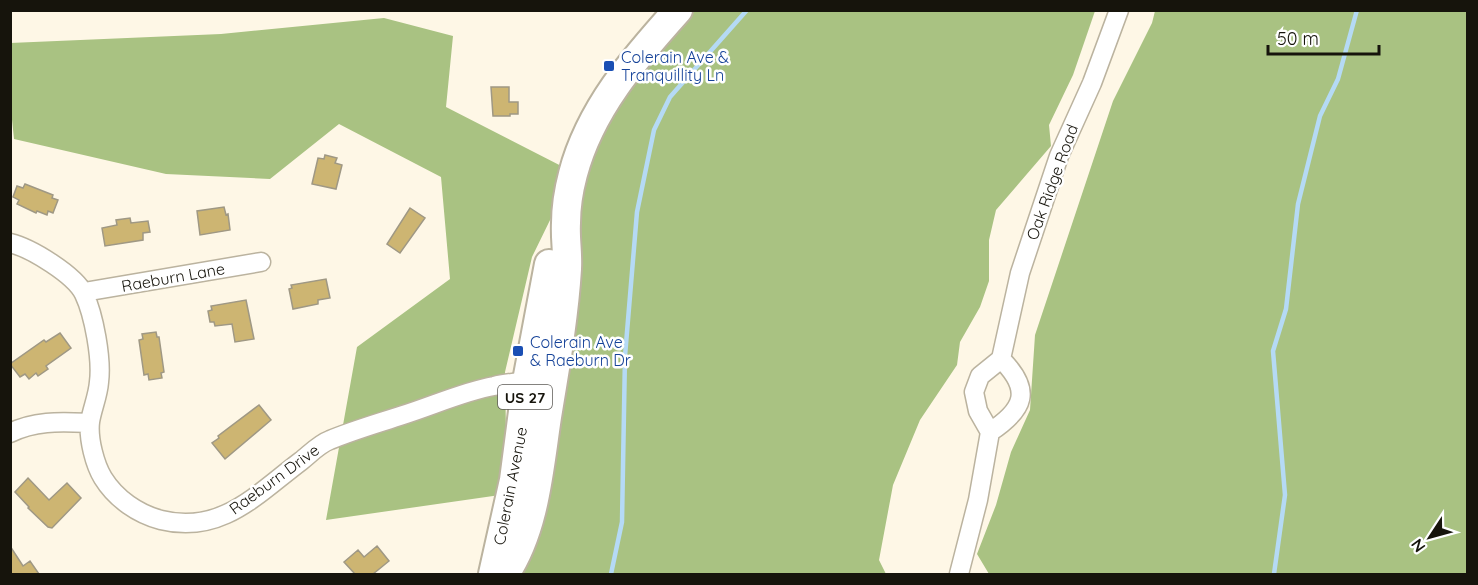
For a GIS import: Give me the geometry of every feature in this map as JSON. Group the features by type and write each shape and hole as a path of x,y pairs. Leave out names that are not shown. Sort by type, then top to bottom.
{"main road":[{"name":"Colerain Avenue","path":"506,574 514,561 530,520 550,263 566,223 573,172 603,103 634,59 678,10"},
{"name":"Colerain Avenue","path":"493,574 540,380"}],"street":[{"name":"Oak Ridge Road","path":"1001,359 1020,273 1059,156 1092,83 1119,10"},
{"path":"10,243 53,264 84,292"},
{"name":"Raeburn Lane","path":"84,292 261,262"},
{"name":"Raeburn Drive","path":"84,292 97,339 100,360 100,381 90,423 94,461 104,479 117,495 133,508 152,517 172,522 192,524 232,513 327,441 492,386 540,380"},
{"path":"959,574 978,500 990,432 978,411 974,392 980,376 1001,359 1011,369 1020,385 1022,399 1015,411 990,432"},
{"path":"10,433 24,427 48,422 90,423"}],"green space":[{"path":"678,11 1095,11 1073,75 1049,125 1051,146 996,210 989,240 989,281 980,307 960,342 957,365 920,420 893,485 879,560 886,574 505,574 572,175 532,257 505,372 507,494 326,520 357,347 450,279 441,177 339,124 270,179 166,174 14,139 10,100 10,43 221,34 384,18 453,36 446,107 573,172"},
{"path":"1155,11 1467,11 1467,574 989,574 977,554 996,505 1011,452 1030,410 1035,335 1113,101 1152,23"}],"building":[{"path":"491,87 509,87 509,102 518,102 518,114 493,116"},
{"path":"325,155 337,158 335,163 342,165 336,189 312,184 318,158 324,159"},
{"path":"25,184 53,195 52,198 58,200 53,213 48,211 47,215 37,211 36,213 17,204 19,200 13,197 17,186 23,188"},
{"path":"224,207 226,215 228,214 230,230 200,235 197,211"},
{"path":"410,208 425,218 400,253 387,244"},
{"path":"130,218 131,223 148,221 150,232 143,233 143,240 105,246 102,228 117,225 116,220"},
{"path":"326,279 330,298 318,300 318,304 293,309 289,289 292,288 291,285"},
{"path":"246,300 254,339 235,342 232,324 215,326 214,322 210,322 208,311 212,310 211,306"},
{"path":"156,332 159,337 164,372 161,373 162,378 149,380 148,374 144,375 139,340 143,339 142,334"},
{"path":"60,333 71,348 46,366 48,369 38,376 36,373 29,379 25,374 20,377 10,364 44,340 46,342"},
{"path":"259,405 271,420 225,459 212,443"},
{"path":"28,478 49,500 67,483 81,498 52,528 48,527 15,492"},
{"path":"10,546 23,566 30,561 39,574 10,574"},
{"path":"377,546 389,561 373,574 355,574 344,562 358,550 364,557"}],"waterway":[{"path":"611,574 622,522 625,356 637,212 654,130 670,97 747,10"},
{"path":"1274,574 1285,495 1273,351 1286,309 1298,204 1320,116 1338,79 1357,10"}],"place":[{"name":"Colerain Ave & Tranquillity Ln","path":"609,66"},
{"name":"Colerain Ave & Raeburn Dr","path":"518,351"}]}
